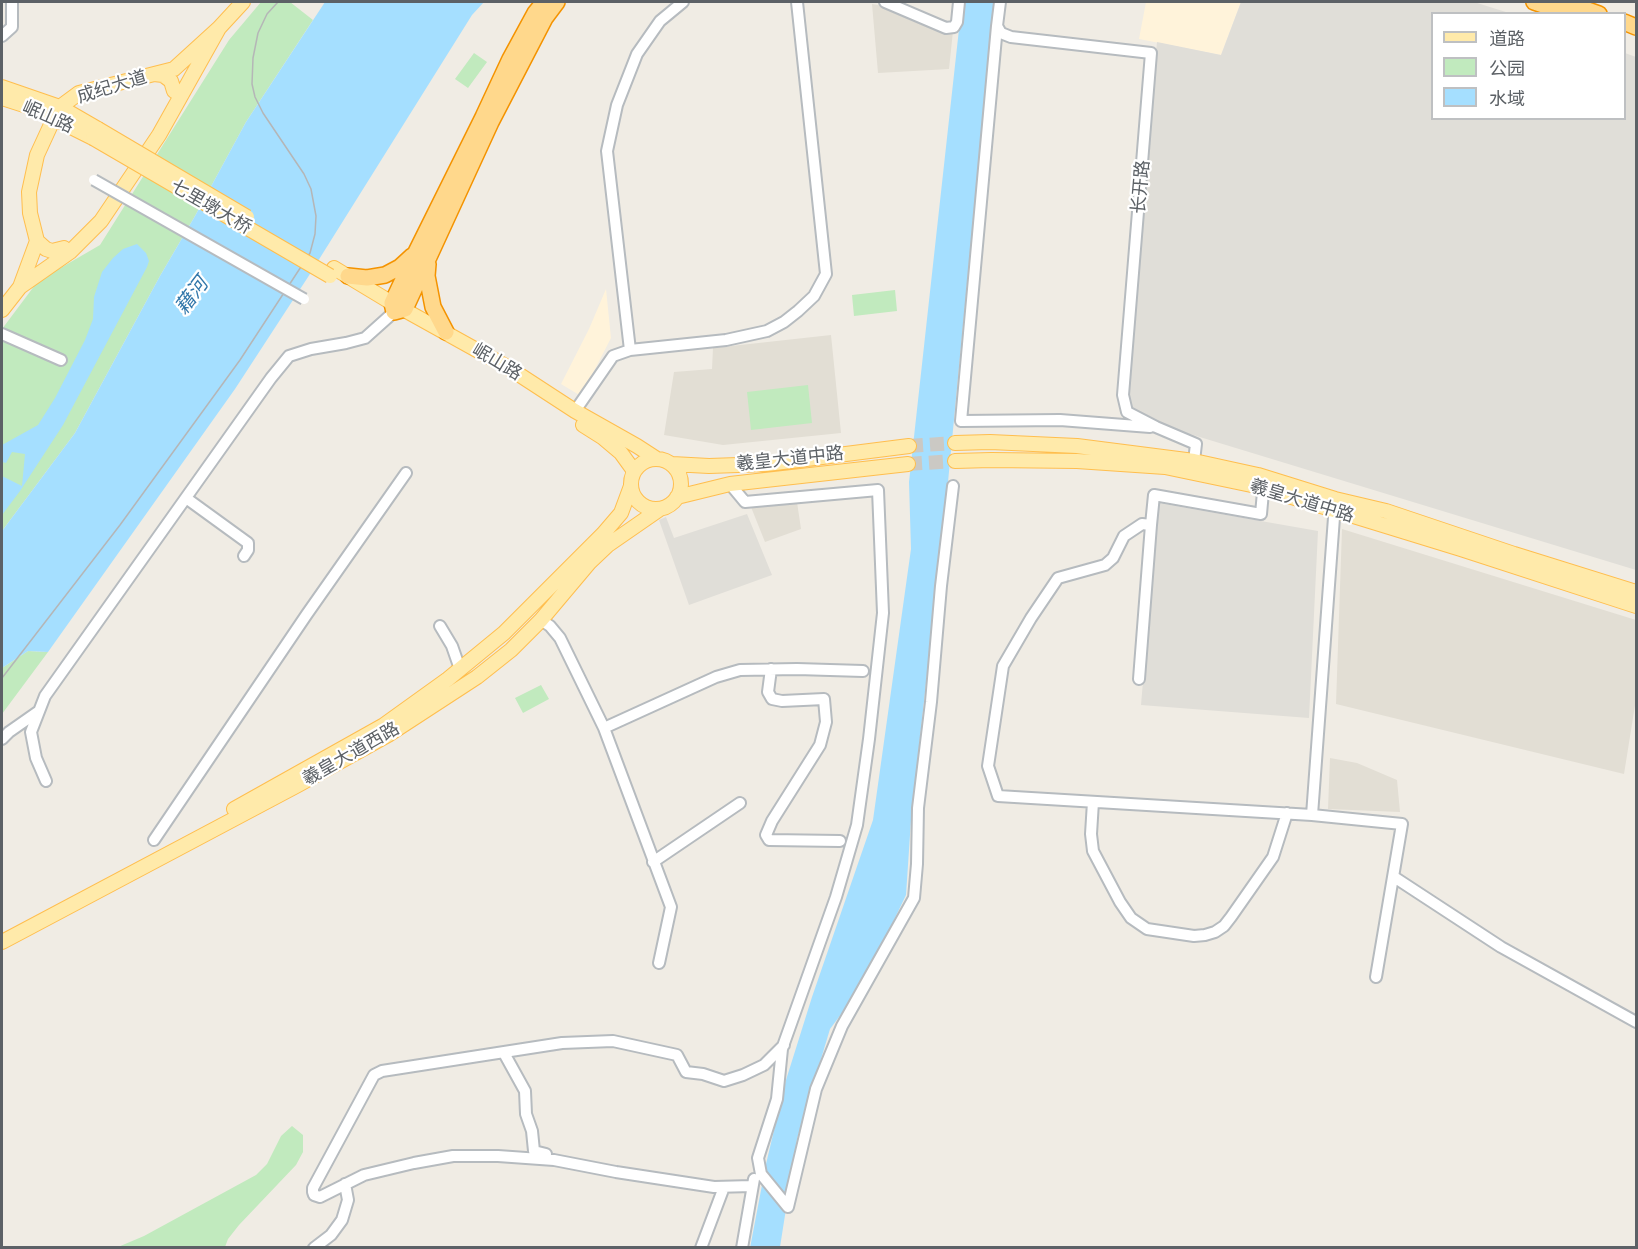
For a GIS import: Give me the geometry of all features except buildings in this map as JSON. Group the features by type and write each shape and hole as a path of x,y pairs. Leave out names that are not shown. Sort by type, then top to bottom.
{"highway":[{"path":"397,308 510,59 535,13 544,2"},
{"path":"337,274 367,278 385,275 422,255 519,66 545,18 557,2"},
{"path":"1534,2 1563,12"},
{"path":"1565,2 1593,12"},
{"path":"422,255 433,307 446,333"}],"main road":[{"name":"成纪大道","path":"57,112 79,93 174,69 201,45 234,2"},
{"name":"成纪大道","path":"57,112 75,87 98,79 133,73 168,63 214,28 243,2"},
{"path":"22,282 70,252 102,221 159,135 214,28"},
{"path":"22,282 64,248 95,216 118,183 201,45"},
{"path":"152,75 163,75 171,81 174,91"},
{"name":"岷山路","path":"2,87 57,112 95,133"},
{"name":"岷山路","path":"2,98 33,108 57,112"},
{"path":"2,310 22,282 37,241 30,213 29,192 37,155 57,112"},
{"name":"七里墩大桥","path":"95,133 337,274"},
{"path":"37,241 46,249 64,248"},
{"name":"岷山路","path":"337,274 397,308 602,437 621,453 634,471"},
{"name":"岷山路","path":"397,308 509,368 575,411 657,459"},
{"name":"羲皇大道中路","path":"956,443 990,442 1077,446 1194,461 1335,505 1636,606"},
{"name":"羲皇大道中路","path":"672,464 709,466 766,464 909,446"},
{"path":"657,459 672,464 681,482 680,493 677,497 670,505 660,509 640,504 633,496 631,486 634,471 642,463 657,459"},
{"name":"羲皇大道中路","path":"955,461 1077,461 1165,467 1264,483"},
{"name":"羲皇大道中路","path":"677,497 730,484 763,479 908,464"},
{"name":"羲皇大道西路","path":"2,936 384,725 504,633 603,534 621,513 631,486"},
{"name":"羲皇大道中路","path":"1335,505 1386,511 1636,592"},
{"name":"羲皇大道西路","path":"2,942 388,735 477,677 511,650 541,620 608,545 660,509"}],"street":[{"path":"2,36 12,27 12,2"},
{"path":"630,350 607,152 617,105 637,54 660,21 683,2"},
{"path":"575,411 613,356 630,350 726,340 767,331 784,322 814,296 826,274 797,2"},
{"path":"885,2 946,28 954,27 957,22 959,2"},
{"path":"1000,2 962,421 1060,420 1156,427"},
{"name":"长开路","path":"997,26 1001,33 1011,37 1151,53 1123,395 1127,411 1156,427 1196,444 1194,461"},
{"path":"94,180 304,299"},
{"path":"45,781 36,758 31,732 45,696 271,378 289,356 365,338 397,308"},
{"path":"2,334 61,360"},
{"path":"154,840 406,473"},
{"path":"1139,679 1154,495 1261,514 1264,483"},
{"path":"730,484 745,502 878,490 883,613 857,825 836,897 784,1045 777,1100 758,1158 756,1180 742,1248"},
{"path":"504,1053 525,1091 526,1114 532,1131 534,1151 727,1184 756,1180 788,1207 816,1089 837,1037 914,898 918,808 953,486"},
{"path":"186,498 248,543 248,550 244,556"},
{"path":"1312,815 1335,505"},
{"path":"1151,525 1142,524 1124,536 1113,558 1105,565 1058,578 1003,666 988,766 998,796 1287,813 1402,825 1376,977"},
{"path":"541,620 550,626 560,638 604,728 671,907 659,963"},
{"path":"440,626 452,646 460,669"},
{"path":"771,669 768,692 772,699 782,701 824,699 826,722 820,746 772,821 766,835 769,840 840,841"},
{"path":"604,728 716,676 740,670 862,671"},
{"path":"2,739 39,711"},
{"path":"1093,802 1091,834 1093,851 1131,918 1147,929 1194,936 1215,932 1231,917 1273,857 1287,813"},
{"path":"653,862 740,803"},
{"path":"1394,877 1502,947 1636,1022"},
{"path":"756,1180 714,1187 554,1160 453,1156 364,1175 320,1197 312,1192 374,1075 382,1071 562,1043 613,1041 677,1055 686,1072 703,1074 724,1081 764,1065 784,1045"},
{"path":"314,1248 331,1235 342,1220 348,1200 345,1185"},
{"path":"701,1248 724,1187"}],"shaded area":[{"path":"1146,2 1241,2 1221,55 1139,39"},
{"path":"1241,2 1474,2 1506,12 1431,12 1431,120 1626,120 1626,53 1636,57 1636,570 1121,413 1157,42 1221,55"},
{"path":"872,4 896,8 953,31 949,69 878,73"},
{"path":"606,289 611,338 581,396 561,384"},
{"path":"831,335 841,433 723,445 664,435 674,372 712,369 713,348"},
{"path":"797,502 801,529 765,542 751,507"},
{"path":"1158,503 1318,531 1309,718 1141,705"},
{"path":"747,514 772,575 689,605 659,520 666,517 674,538"},
{"path":"1342,529 1636,620 1636,699 1624,774 1336,704"},
{"path":"1330,758 1357,763 1397,780 1400,812 1328,809"}],"green space":[{"path":"261,2 290,2 313,20 246,122 75,433 2,531 2,329 38,281 100,245 229,40"},
{"path":"474,53 487,62 468,88 455,79"},
{"path":"895,290 897,311 854,316 852,295"},
{"path":"808,385 812,423 751,430 747,392"},
{"path":"28,651 48,652 2,714 2,668"},
{"path":"541,685 549,699 523,713 515,698"},
{"path":"292,1126 303,1135 303,1152 296,1165 239,1225 225,1247 118,1247 144,1236 256,1175 267,1164 281,1136"}],"water":[{"name":"藉河","path":"325,2 484,2 472,15 235,389 48,652 28,651 2,668 2,531 75,433 246,122"},
{"path":"962,2 994,2 948,482 911,820 906,895 863,985 830,1029 797,1139 780,1247 750,1248 766,1164 786,1080 873,820 911,549 909,482"},
{"path":"137,244 146,253 149,261 147,267 63,425 20,491 2,515 2,476 22,486 25,454 12,452 6,463 2,462 2,445 38,425 55,398 85,340 93,319 94,297 102,272 123,249"}],"tunnel":[{"path":"909,446 955,443"},
{"path":"908,464 955,461"}],"tram line":[{"path":"2,678 120,525 240,360 310,253 315,234 316,216 311,189 304,174 263,113 255,97 252,84 253,58 258,33 267,14 278,2"}]}
